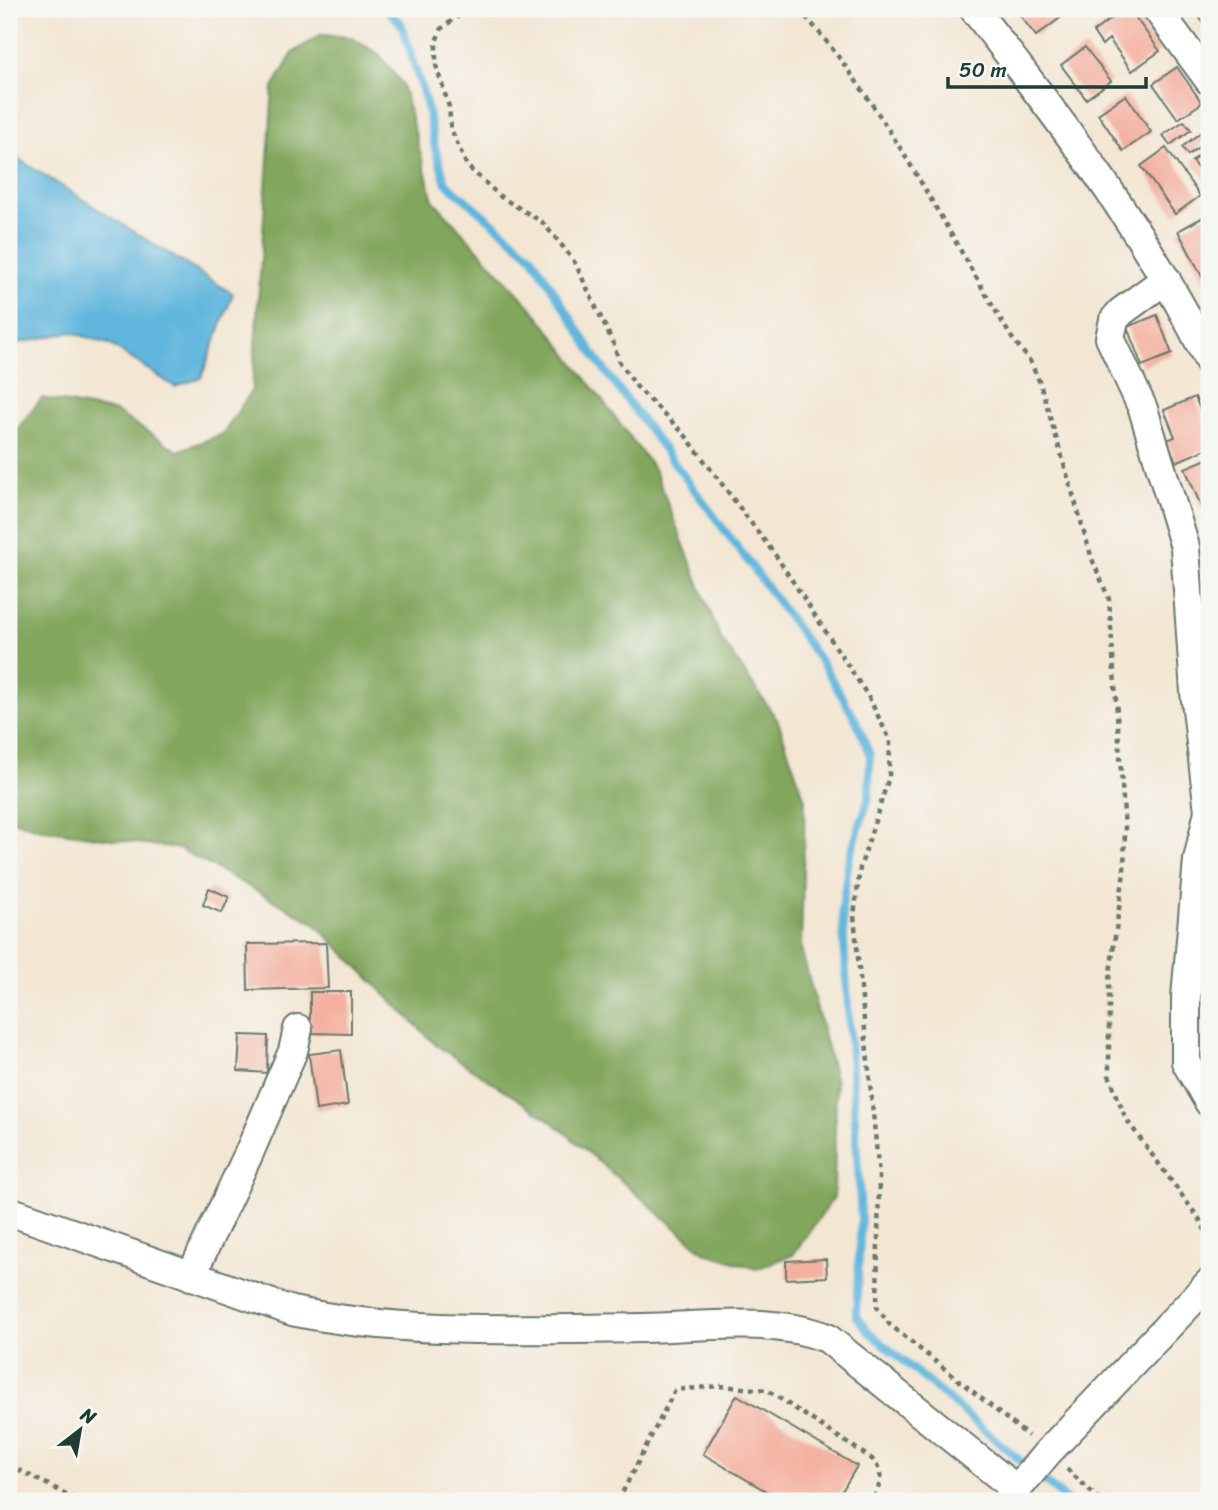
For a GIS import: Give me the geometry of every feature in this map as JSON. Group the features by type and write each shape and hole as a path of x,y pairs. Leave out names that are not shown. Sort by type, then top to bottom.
{"street":[{"path":"974,9 1090,160 1166,279 1209,361"},
{"path":"1157,9 1209,80"},
{"path":"1166,279 1121,312 1114,320 1110,338 1143,409 1185,547 1202,688 1209,811 1198,860 1185,997 1186,1062 1209,1102"},
{"path":"191,1276 255,1140 293,1051 298,1029"},
{"path":"9,1211 292,1311 374,1325 560,1329 772,1324 809,1331 837,1346 1012,1496 1048,1452 1209,1283"}],"path":[{"path":"468,9 442,28 436,53 436,65 449,107 451,129 467,166 501,197 542,222 575,263 619,361 636,386 685,435 776,556 868,696 890,740 889,777 860,868 854,916 879,1175 877,1307 889,1324 1048,1452 1101,1501"},
{"path":"799,9 832,46 876,112 1012,338 1030,361 1040,383 1092,559 1109,599 1125,828 1124,872 1109,980 1109,1076 1126,1119 1200,1220 1209,1238"},
{"path":"618,1501 675,1390 720,1385 767,1390 873,1459 881,1470 881,1484 872,1501"},
{"path":"9,1465 80,1501"}],"green space":[{"path":"320,35 350,37 379,54 402,84 433,200 537,314 654,469 720,637 778,721 805,800 801,948 836,1082 834,1197 793,1255 756,1269 704,1252 555,1124 436,1045 313,922 180,849 41,829 9,819 9,439 42,398 116,412 178,451 223,434 252,390 273,87 293,53"}],"water":[{"path":"9,153 233,294 201,378 175,387 109,344 71,332 9,345"}],"building":[{"path":"1015,9 1060,9 1064,15 1036,36"},
{"path":"1124,9 1129,9 1160,51 1132,71 1109,39 1102,45 1093,32"},
{"path":"1193,9 1209,9 1209,23 1206,26"},
{"path":"1085,47 1111,81 1086,99 1061,65"},
{"path":"1177,67 1202,103 1178,119 1153,84"},
{"path":"1126,95 1151,132 1123,151 1098,114"},
{"path":"1184,121 1191,130 1170,145 1163,135"},
{"path":"1209,126 1209,139 1188,155 1182,147"},
{"path":"1166,148 1200,196 1175,214 1141,166"},
{"path":"1209,148 1209,184 1192,161"},
{"path":"1209,214 1209,277 1204,280 1178,231"},
{"path":"1157,315 1172,354 1142,366 1127,327"},
{"path":"1195,397 1209,431 1209,448 1176,462 1167,440 1175,437 1164,410"},
{"path":"1209,458 1209,520 1207,521 1185,468"},
{"path":"209,888 229,897 222,913 203,905"},
{"path":"326,943 328,988 248,990 247,944"},
{"path":"310,992 351,992 351,1034 310,1033"},
{"path":"240,1035 268,1036 267,1073 238,1071"},
{"path":"341,1050 348,1105 316,1110 309,1054"},
{"path":"826,1259 827,1277 786,1279 786,1261"},
{"path":"737,1395 857,1466 836,1501 783,1501 703,1454"}],"waterway":[{"path":"386,9 401,23 426,102 435,148 446,183 531,255 600,364 824,666 857,722 870,755 869,797 849,859 842,909 861,1217 856,1315 869,1332 1068,1501"}]}
